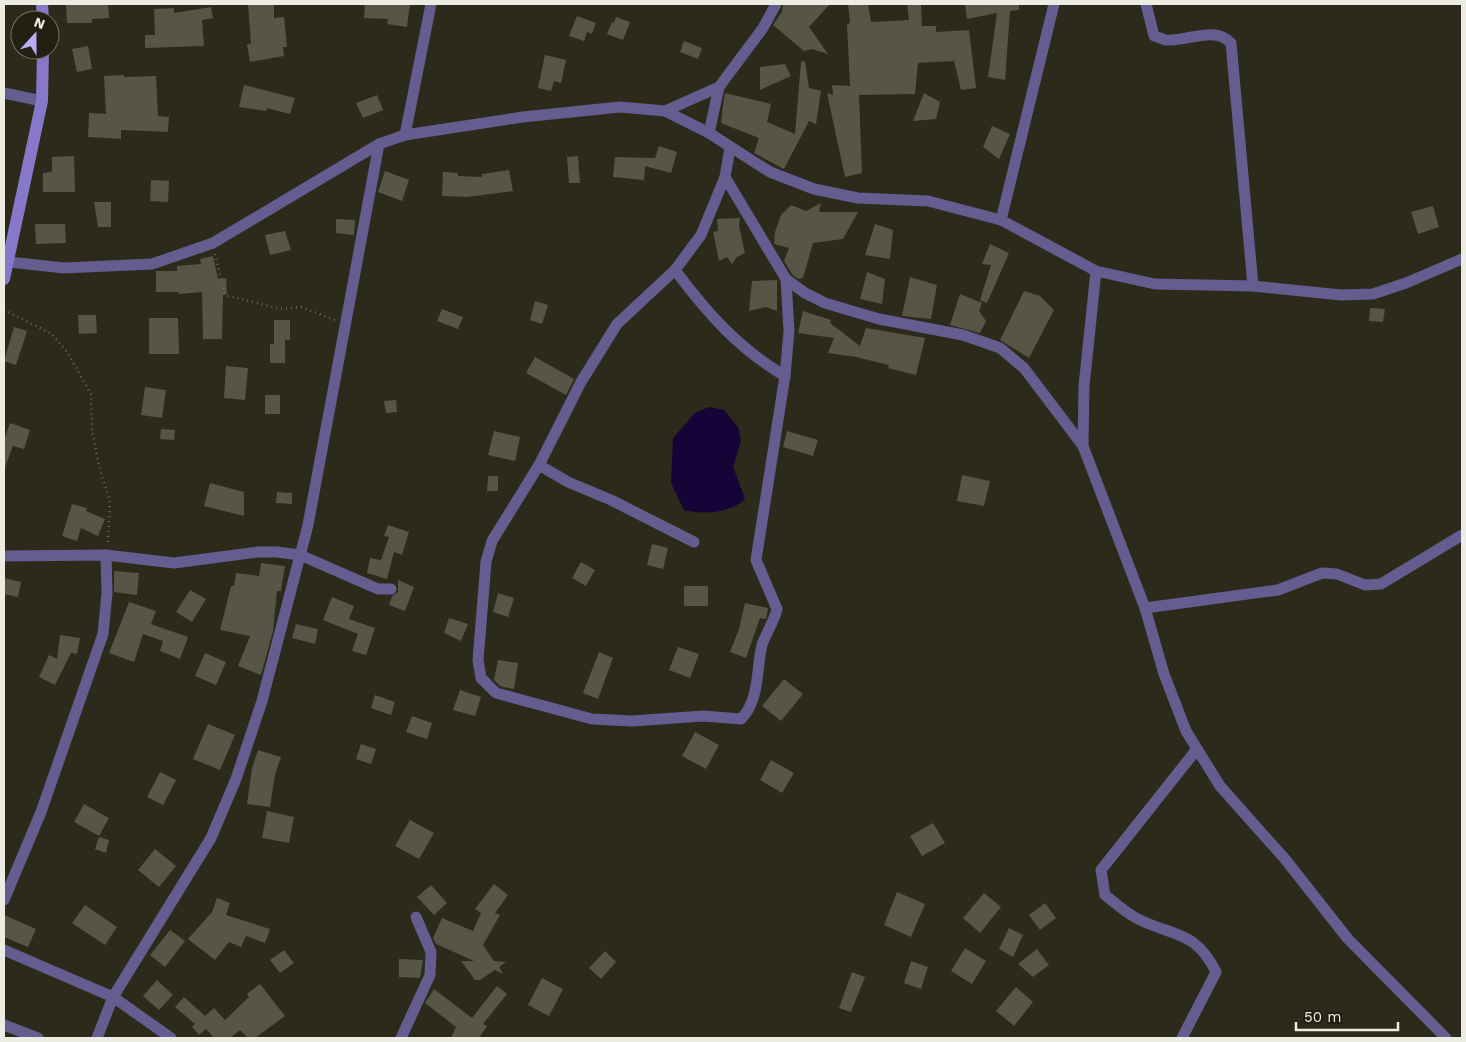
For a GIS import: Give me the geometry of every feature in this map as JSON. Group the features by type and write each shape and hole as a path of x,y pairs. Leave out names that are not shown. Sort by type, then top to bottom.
{"main road":[{"path":"4,279 42,101 43,60"}],"street":[{"path":"405,135 431,4"},
{"path":"709,133 719,87 763,28 776,4"},
{"path":"1001,220 1054,4"},
{"path":"1146,4 1154,36 1166,40 1214,35 1225,36 1231,43 1252,286"},
{"path":"665,111 719,87"},
{"path":"4,93 42,101"},
{"path":"9,262 64,268 152,264 213,243 379,144 405,135 523,118 620,107 665,111 709,133 770,172 814,190 858,198 928,201 1001,220 1096,271 1155,284 1252,286 1341,295 1373,294 1406,283 1462,260"},
{"path":"97,1038 113,997 211,838 236,779 262,701 308,526 379,144"},
{"path":"730,148 725,177 701,235 675,270 617,324 577,390 539,465 492,541 486,562 478,660 481,678 496,693 592,720 703,716 741,719 746,714 758,678 763,643 777,609 756,560 785,376 789,331 786,279"},
{"path":"725,177 786,279 805,293 826,303 879,319 963,335 1000,348 1024,368 1083,446 1145,608 1164,674 1186,731 1197,750 1220,786 1284,859 1348,940 1446,1038"},
{"path":"675,270 694,296 742,347 785,376"},
{"path":"1083,446 1084,386 1096,271"},
{"path":"539,465 568,482 611,500 694,542"},
{"path":"1145,608 1278,590 1322,573 1337,574 1365,586 1381,584 1462,534"},
{"path":"4,556 106,555 174,563 258,552 300,555 371,586 391,588"},
{"path":"4,900 40,812 103,634 107,592 106,555"},
{"path":"1182,1038 1216,972 1207,954 1183,935 1136,918 1105,895 1101,870 1197,750"},
{"path":"401,1038 430,975 431,952 416,917"},
{"path":"4,950 113,997 171,1038"},
{"path":"4,1025 38,1038"}],"path":[{"path":"213,243 224,295 281,309 301,307 346,324"},
{"path":"4,310 52,334 67,352 91,394 92,431 100,470 110,500 110,529 106,555"}],"shaded area":[{"path":"709,407 724,410 738,427 741,441 733,467 745,499 725,510 692,512 684,510 671,483 673,438 695,413"}],"building":[{"path":"66,4 108,4 109,18 92,19 92,23 67,23"},
{"path":"248,4 274,4 274,18 284,17 287,47 283,47 284,56 250,62 247,44 251,44"},
{"path":"365,4 410,4 407,27 387,24 388,19 364,18"},
{"path":"783,4 830,4 809,27 828,54 812,49 804,51 773,25 782,12"},
{"path":"848,4 868,4 871,22 909,20 907,4 921,4 922,26 936,26 936,32 969,30 976,88 961,90 954,61 918,63 915,94 859,95 862,173 845,177 827,93 833,95 832,85 850,86 847,24 850,23"},
{"path":"965,4 1019,4 1019,10 1010,11 1005,80 988,77 997,13 967,19"},
{"path":"211,7 213,18 202,20 204,46 145,48 145,35 155,35 154,9 174,8 174,13"},
{"path":"577,16 596,23 592,34 587,32 584,41 569,36"},
{"path":"616,17 630,22 623,40 607,34"},
{"path":"684,41 702,48 698,59 680,52"},
{"path":"88,46 92,69 77,72 72,49"},
{"path":"545,55 566,60 561,83 554,81 551,91 538,88"},
{"path":"805,61 809,88 821,91 816,124 809,121 784,169 754,153 759,138 721,123 725,93 771,104 767,122 795,134 801,62"},
{"path":"785,64 791,76 760,90 760,67"},
{"path":"124,75 124,77 156,76 158,116 169,117 168,132 121,130 121,139 88,137 89,113 106,114 104,76"},
{"path":"244,85 295,98 290,114 267,108 266,111 239,107"},
{"path":"924,93 940,102 936,119 913,121"},
{"path":"377,95 383,110 363,118 356,103"},
{"path":"992,126 1010,134 999,159 983,147"},
{"path":"659,146 677,152 671,173 645,166 644,180 613,177 615,157 655,158"},
{"path":"74,156 75,192 43,192 43,173 52,172 52,157"},
{"path":"578,156 580,183 569,183 567,157"},
{"path":"509,170 513,191 467,197 442,196 443,172 458,173 458,176 482,177 482,174"},
{"path":"385,171 409,180 402,201 378,192"},
{"path":"151,180 169,181 168,202 150,201"},
{"path":"94,202 111,202 111,227 98,227"},
{"path":"821,203 819,212 858,212 843,239 813,243 803,278 798,279 792,274 784,261 789,248 774,244 775,232 781,215 791,205 806,211"},
{"path":"1433,206 1439,227 1418,234 1411,212"},
{"path":"740,218 739,226 745,253 737,257 732,264 727,257 719,261 713,232 718,231 717,219"},
{"path":"336,219 355,220 354,235 336,233"},
{"path":"35,224 65,224 66,243 36,244"},
{"path":"875,224 893,230 890,259 865,255"},
{"path":"285,231 291,250 270,255 265,235"},
{"path":"990,244 1009,253 987,303 980,300 991,265 982,264"},
{"path":"213,256 218,279 226,278 227,294 223,295 222,339 203,339 202,292 179,294 179,292 156,292 156,271 177,271 177,266 201,264 200,259"},
{"path":"867,272 885,279 882,304 860,299"},
{"path":"910,277 937,285 931,319 902,316"},
{"path":"777,280 777,311 766,307 749,311 752,281"},
{"path":"1024,291 1040,296 1054,310 1029,358 1000,340"},
{"path":"960,294 982,303 979,311 986,321 980,333 950,325"},
{"path":"535,301 548,305 542,324 530,320"},
{"path":"1370,308 1385,309 1383,322 1369,321"},
{"path":"442,309 463,317 458,329 437,321"},
{"path":"803,311 831,320 830,323 860,346 866,328 925,338 916,375 888,368 889,365 828,353 834,338 798,333"},
{"path":"78,315 96,315 97,333 79,334"},
{"path":"149,318 178,318 179,354 149,354"},
{"path":"274,320 290,320 290,340 285,340 285,363 270,363 270,344 274,344"},
{"path":"14,327 27,331 16,365 4,361"},
{"path":"535,357 574,379 566,395 526,373"},
{"path":"226,366 248,368 245,400 224,398"},
{"path":"145,387 166,390 162,418 141,415"},
{"path":"265,395 280,395 280,414 265,414"},
{"path":"396,400 397,412 386,413 384,401"},
{"path":"10,423 30,430 24,449 13,446 5,467 4,440"},
{"path":"161,429 175,430 174,440 160,439"},
{"path":"494,431 520,437 515,461 488,455"},
{"path":"787,431 818,440 813,456 783,447"},
{"path":"962,475 990,481 984,506 957,501"},
{"path":"488,476 498,476 498,491 487,491"},
{"path":"210,483 244,492 244,516 204,506"},
{"path":"277,492 292,493 292,504 276,503"},
{"path":"72,504 87,508 86,511 105,519 98,536 81,528 77,541 62,536"},
{"path":"388,525 409,532 402,555 394,552 387,579 367,573 370,558 381,560 389,537 384,536"},
{"path":"652,544 668,548 663,569 647,565"},
{"path":"581,562 595,570 586,586 572,578"},
{"path":"261,563 285,566 281,591 277,591 273,631 261,675 238,666 250,636 220,630 231,586 234,586 236,573 259,576"},
{"path":"114,571 139,573 137,595 114,592"},
{"path":"4,578 21,582 18,597 4,594"},
{"path":"398,580 414,587 405,611 389,605 392,596 398,592"},
{"path":"684,586 708,586 708,606 684,606"},
{"path":"190,590 206,599 192,622 176,612"},
{"path":"498,593 514,598 508,617 493,612"},
{"path":"332,597 354,606 349,619 375,628 366,655 352,651 358,634 323,620"},
{"path":"129,602 156,611 151,624 188,637 180,659 160,651 163,641 143,634 134,662 109,653"},
{"path":"745,603 768,608 766,619 760,618 746,658 730,652 739,629"},
{"path":"449,618 468,624 461,641 444,633"},
{"path":"296,624 318,629 315,644 292,638"},
{"path":"60,635 80,638 77,654 71,653 55,685 39,677 49,655 57,659"},
{"path":"678,647 699,654 690,678 669,670"},
{"path":"599,652 613,658 598,699 583,693"},
{"path":"205,653 226,662 216,685 195,676"},
{"path":"498,660 518,663 514,689 500,686 494,680"},
{"path":"784,679 803,694 781,721 762,706"},
{"path":"460,690 481,697 475,716 453,710"},
{"path":"375,695 395,702 391,715 371,708"},
{"path":"412,716 432,723 427,739 406,732"},
{"path":"208,724 235,735 220,770 193,759"},
{"path":"695,732 719,745 706,769 682,756"},
{"path":"361,744 376,749 371,764 356,759"},
{"path":"258,750 281,757 275,775 270,807 247,804 252,768"},
{"path":"771,760 794,773 782,793 760,780"},
{"path":"160,772 176,780 163,805 147,797"},
{"path":"84,804 109,818 99,836 74,822"},
{"path":"267,811 294,817 289,843 262,838"},
{"path":"410,820 434,833 419,859 395,846"},
{"path":"933,823 945,843 922,856 910,836"},
{"path":"99,837 109,840 106,853 95,849"},
{"path":"155,849 176,866 159,887 138,870"},
{"path":"494,884 508,895 495,913 500,915 483,945 494,961 506,962 499,967 503,974 495,970 480,980 475,980 461,961 474,961 436,944 433,938 442,918 473,931 481,913 475,909"},
{"path":"431,885 447,903 434,915 417,897"},
{"path":"897,892 925,904 911,937 884,925"},
{"path":"984,893 1001,907 980,933 963,918"},
{"path":"217,898 230,903 226,915 270,929 265,943 246,936 241,947 229,942 215,960 188,939 212,912"},
{"path":"1045,903 1056,918 1040,930 1029,915"},
{"path":"85,905 117,927 105,945 72,923"},
{"path":"4,915 36,929 28,947 4,937"},
{"path":"1009,928 1023,935 1013,957 999,949"},
{"path":"170,930 185,941 165,967 150,955"},
{"path":"965,948 986,961 972,984 951,971"},
{"path":"1037,949 1049,965 1033,977 1018,964"},
{"path":"284,950 294,963 280,973 270,960"},
{"path":"605,951 616,962 601,979 589,968"},
{"path":"399,959 423,960 420,978 399,977"},
{"path":"911,961 928,967 921,989 904,983"},
{"path":"852,972 865,977 851,1012 839,1008"},
{"path":"542,978 563,989 549,1016 528,1005"},
{"path":"157,980 173,995 159,1010 143,996"},
{"path":"260,984 285,1016 255,1038 248,1038 240,1030 230,1038 214,1038 206,1029 199,1035 192,1027 195,1024 175,1007 184,997 205,1016 214,1008 225,1020 249,997 247,994"},
{"path":"497,986 507,994 483,1024 487,1026 479,1038 451,1038 456,1027 425,1003 434,989 472,1018"},
{"path":"1016,987 1033,1002 1014,1026 996,1011"}]}
